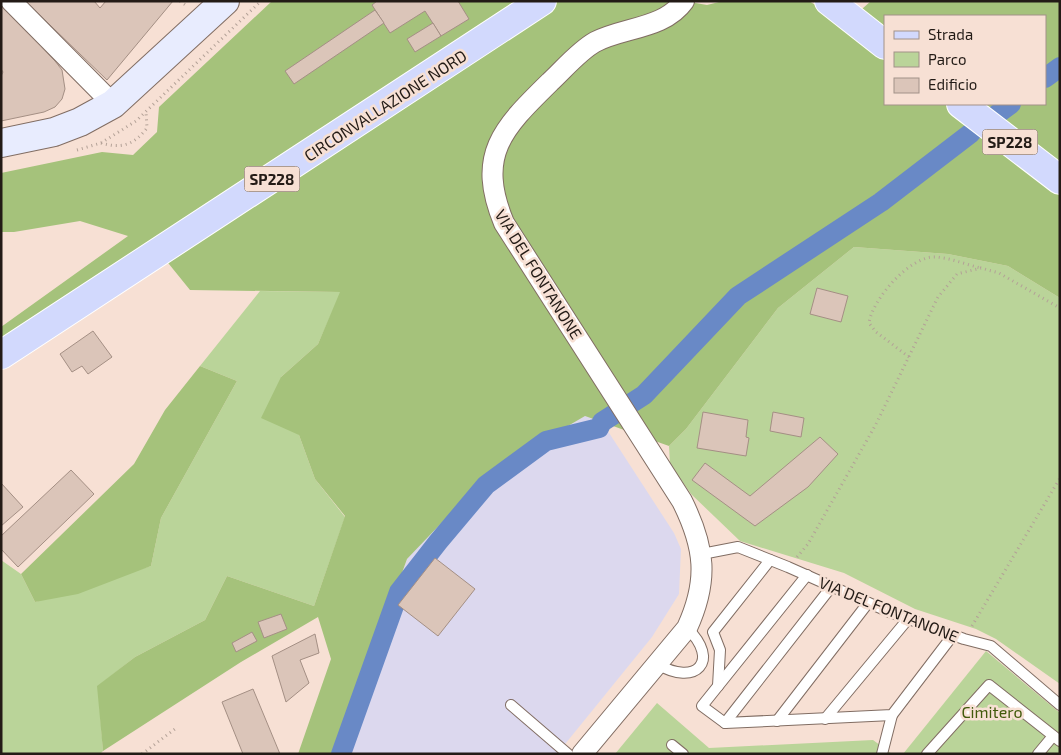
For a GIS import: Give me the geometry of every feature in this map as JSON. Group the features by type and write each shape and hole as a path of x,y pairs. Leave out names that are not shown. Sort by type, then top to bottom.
{"main road":[{"path":"1,143 54,132 80,122 113,104 225,1"},
{"path":"829,1 884,44"},
{"name":"CIRCONVALLAZIONE NORD","path":"1,355 529,5"},
{"name":"SP228","path":"962,105 1060,180"}],"street":[{"path":"11,1 113,104"},
{"name":"VIA DEL FONTANONE","path":"582,754 687,628 697,606 702,582 702,554 695,526 682,501 504,223 494,199 491,176 495,152 505,130 527,105 594,42 660,20 679,8 684,1"}],"lane":[{"name":"VIA DEL FONTANONE","path":"702,554 738,548 788,567 908,619 964,639 991,646 1060,705"},
{"path":"718,686 720,650 713,632 770,560"},
{"path":"807,575 702,706 724,722 825,720 892,715"},
{"path":"724,722 832,586"},
{"path":"776,721 868,603"},
{"path":"825,720 908,619"},
{"path":"656,664 671,673 689,674 696,671 702,661 703,649 696,637 687,628"},
{"path":"882,754 892,715 953,635"},
{"path":"927,754 990,685 1056,738 1038,754"},
{"path":"511,705 568,754"},
{"path":"672,745 683,754"}],"path":[{"path":"180,1 184,4"},
{"path":"101,143 114,147 128,145 140,138 147,128 146,112"},
{"path":"909,357 876,332 869,323 870,312 877,300 896,278 921,260 935,257 999,273 1060,308"},
{"path":"788,567 808,544 875,426 938,298 958,274 981,268"},
{"path":"964,639 1060,478"},
{"path":"142,754 175,729"}],"shaded area":[{"path":"585,416 602,422 674,533 681,549 679,594 652,637 557,754 336,754 407,559 489,467"}],"green space":[{"path":"272,1 684,1 707,5 723,1 809,1 845,24 871,1 1060,1 1060,298 1008,266 948,254 854,247 778,308 686,429 669,446 585,416 492,470 407,559 336,754 298,754 331,659 318,617 241,662 103,751 97,686 135,657 205,620 227,576 314,606 345,516 315,479 299,435 261,418 281,377 318,344 340,292 190,290 156,248 12,347 1,338 1,327 128,236 80,221 14,232 1,232 1,173 102,152 133,155 157,132 159,107"},
{"path":"854,247 948,254 1008,266 1060,298 1060,684 996,639 976,629 915,609 844,573 740,541 691,494 670,464 669,446 686,429 778,308"},
{"path":"260,291 341,292 318,344 281,377 315,479 345,517 314,606 227,576 205,620 135,657 98,686 103,751 100,754 1,754 1,560 21,574 35,602 151,566 161,518 237,381 200,366"},
{"path":"200,366 237,381 161,518 151,566 78,594 35,602 21,574 134,464 165,410"},
{"name":"Cimitero","path":"986,651 1060,713 1060,754 903,754"},
{"path":"657,703 709,748 873,740 892,754 615,754"}],"building":[{"path":"25,1 94,1 100,8 106,1 173,1 107,80"},
{"path":"377,1 458,1 469,19 441,36 425,11 390,33 372,5"},
{"path":"1,3 62,70 65,89 62,99 55,107 44,112 1,121 1,76 3,72 1,69"},
{"path":"375,10 384,23 294,84 285,71"},
{"path":"433,23 441,36 415,52 407,39"},
{"path":"817,288 848,296 841,322 810,314"},
{"path":"93,331 112,357 88,374 82,366 72,372 60,354"},
{"path":"703,412 748,420 746,437 749,438 746,456 697,448"},
{"path":"773,412 804,418 801,437 770,431"},
{"path":"820,437 838,454 808,487 755,526 692,480 705,463 750,496"},
{"path":"71,470 94,494 18,567 1,549 1,536"},
{"path":"1,483 23,507 1,526"},
{"path":"435,558 475,589 438,636 398,605"},
{"path":"281,614 287,629 264,638 258,622"},
{"path":"252,632 257,641 236,652 232,643"},
{"path":"315,634 319,653 300,660 309,683 286,702 272,656"},
{"path":"253,689 280,754 243,754 222,702"}],"waterway":[{"path":"1046,77 1060,67"},
{"path":"996,115 1010,105"},
{"path":"341,754 399,592 486,485 546,441 599,428 602,422 644,395 738,296 881,202 971,133"}]}
